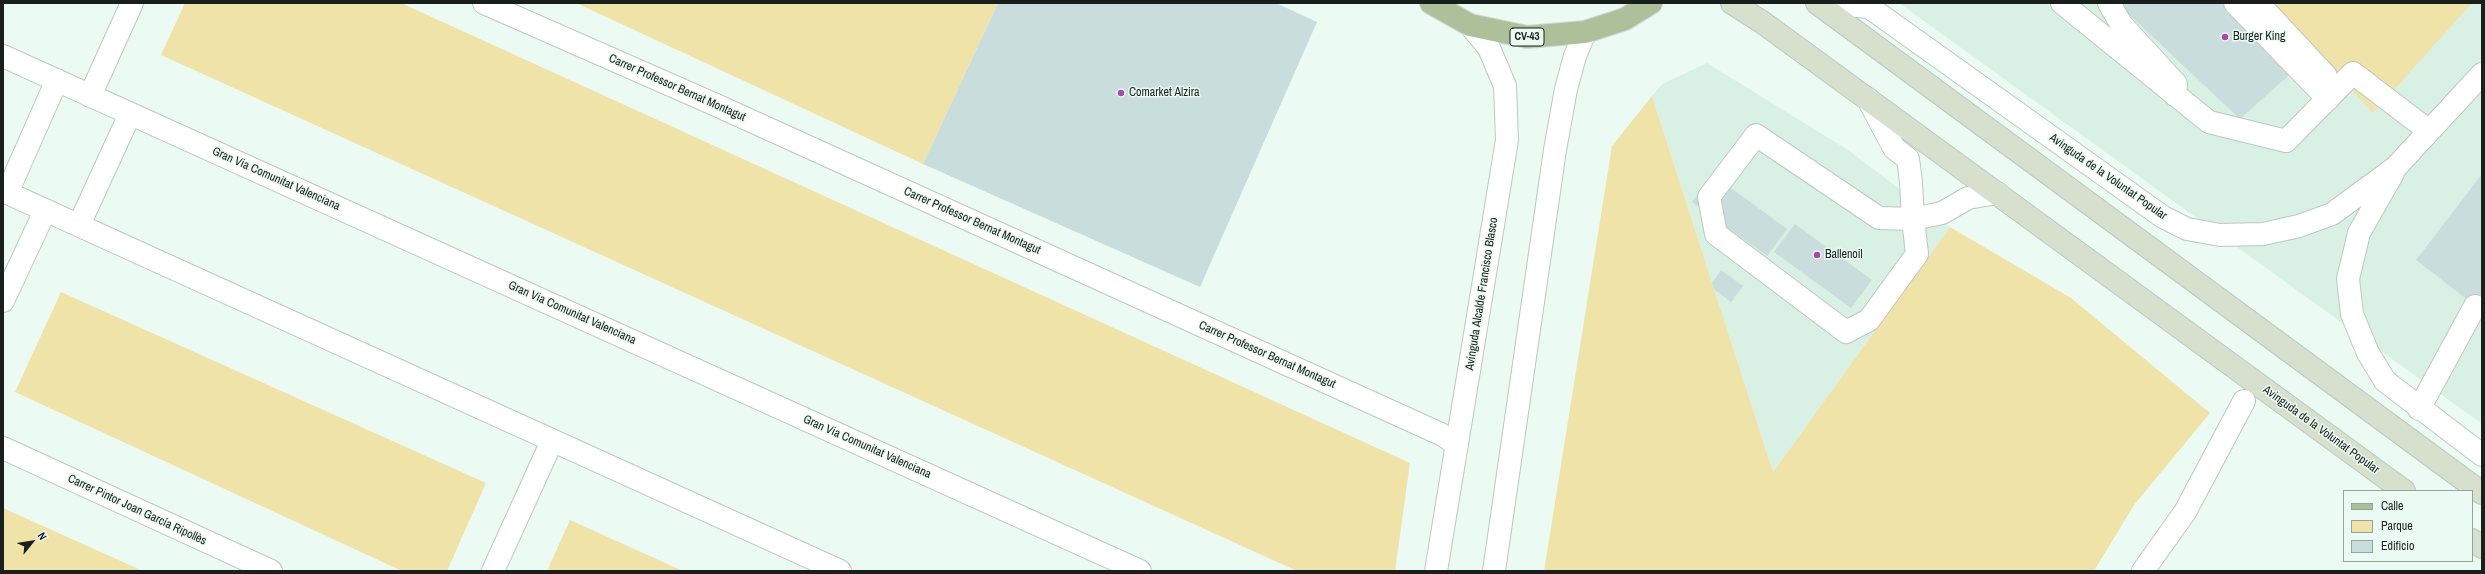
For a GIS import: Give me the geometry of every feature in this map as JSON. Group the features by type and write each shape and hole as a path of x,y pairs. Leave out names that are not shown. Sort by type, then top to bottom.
{"main road":[{"name":"CV-43","path":"1431,3 1470,25 1527,37 1585,32 1625,19 1651,3"},
{"name":"Avinguda de la Voluntat Popular","path":"1732,3 1762,22 2403,490"},
{"path":"1817,3 2482,493"},
{"path":"2473,541 2482,548"}],"street":[{"path":"90,96 132,3"},
{"name":"Carrer Professor Bernat Montagut","path":"484,3 723,108 1424,426 1445,436 1457,446"},
{"name":"Avinguda de la Voluntat Popular","path":"1820,3 1869,7 2163,217 2187,229 2220,235 2263,234 2299,226 2332,214 2396,167"},
{"path":"2062,3 2209,122 2286,141 2353,73 2430,131"},
{"path":"2109,3 2121,24 2176,84 2175,95"},
{"path":"2235,3 2333,93"},
{"path":"2258,3 2333,93"},
{"name":"Avinguda Alcalde Francisco Blasco","path":"1436,571 1507,140 1505,86 1489,48 1470,25"},
{"path":"1494,571 1554,150 1566,88 1585,32"},
{"name":"Gran Via Comunitat Valenciana","path":"3,56 1140,571"},
{"path":"2482,74 2396,167 2359,233 2348,279 2352,314 2368,353 2385,381 2419,409 2482,455"},
{"path":"57,80 5,192 840,571"},
{"path":"1868,99 1894,148 1908,159 1913,219 1917,254 1869,320 1846,332 1716,234 1709,197 1756,135 1879,218 1913,219 1942,213 1968,198 1997,193"},
{"path":"79,225 130,114"},
{"path":"3,301 45,211"},
{"path":"2419,409 2475,306"},
{"path":"2143,571 2185,512 2244,401"},
{"path":"493,571 552,441"},
{"name":"Carrer Pintor Joan García Ripollès","path":"3,448 272,571"}],"shaded area":[{"path":"1899,3 2482,3 2482,424"},
{"name":"Ballenoil","path":"1707,63 1848,150 1950,227 1773,472 1652,96 1662,84"}],"green space":[{"path":"185,3 401,3 1410,463 1395,571 1297,571 161,55"},
{"path":"576,3 998,3 923,164"},
{"path":"2271,3 2472,3 2373,113"},
{"path":"1652,96 1773,472 1950,227 2071,298 2210,413 2134,505 2094,571 1544,571 1612,146"},
{"path":"61,292 486,483 447,571 402,571 15,392"},
{"path":"3,508 143,571 3,571"},
{"path":"570,520 683,571 547,571"}],"building":[{"name":"Comarket Alzira","path":"998,3 1276,3 1317,22 1200,287 923,164"},
{"path":"2124,3 2221,3 2289,75 2240,119 2121,7"},
{"path":"1712,174 1787,229 1767,256 1692,202"},
{"path":"2482,174 2482,311 2416,260"},
{"path":"1795,224 1872,280 1851,308 1774,252"},
{"path":"1721,270 1743,286 1731,302 1715,290 1712,283"}],"place":[{"name":"Burger King","path":"2225,37"},
{"name":"Comarket Alzira","path":"1121,93"},
{"name":"Ballenoil","path":"1817,255"}]}
